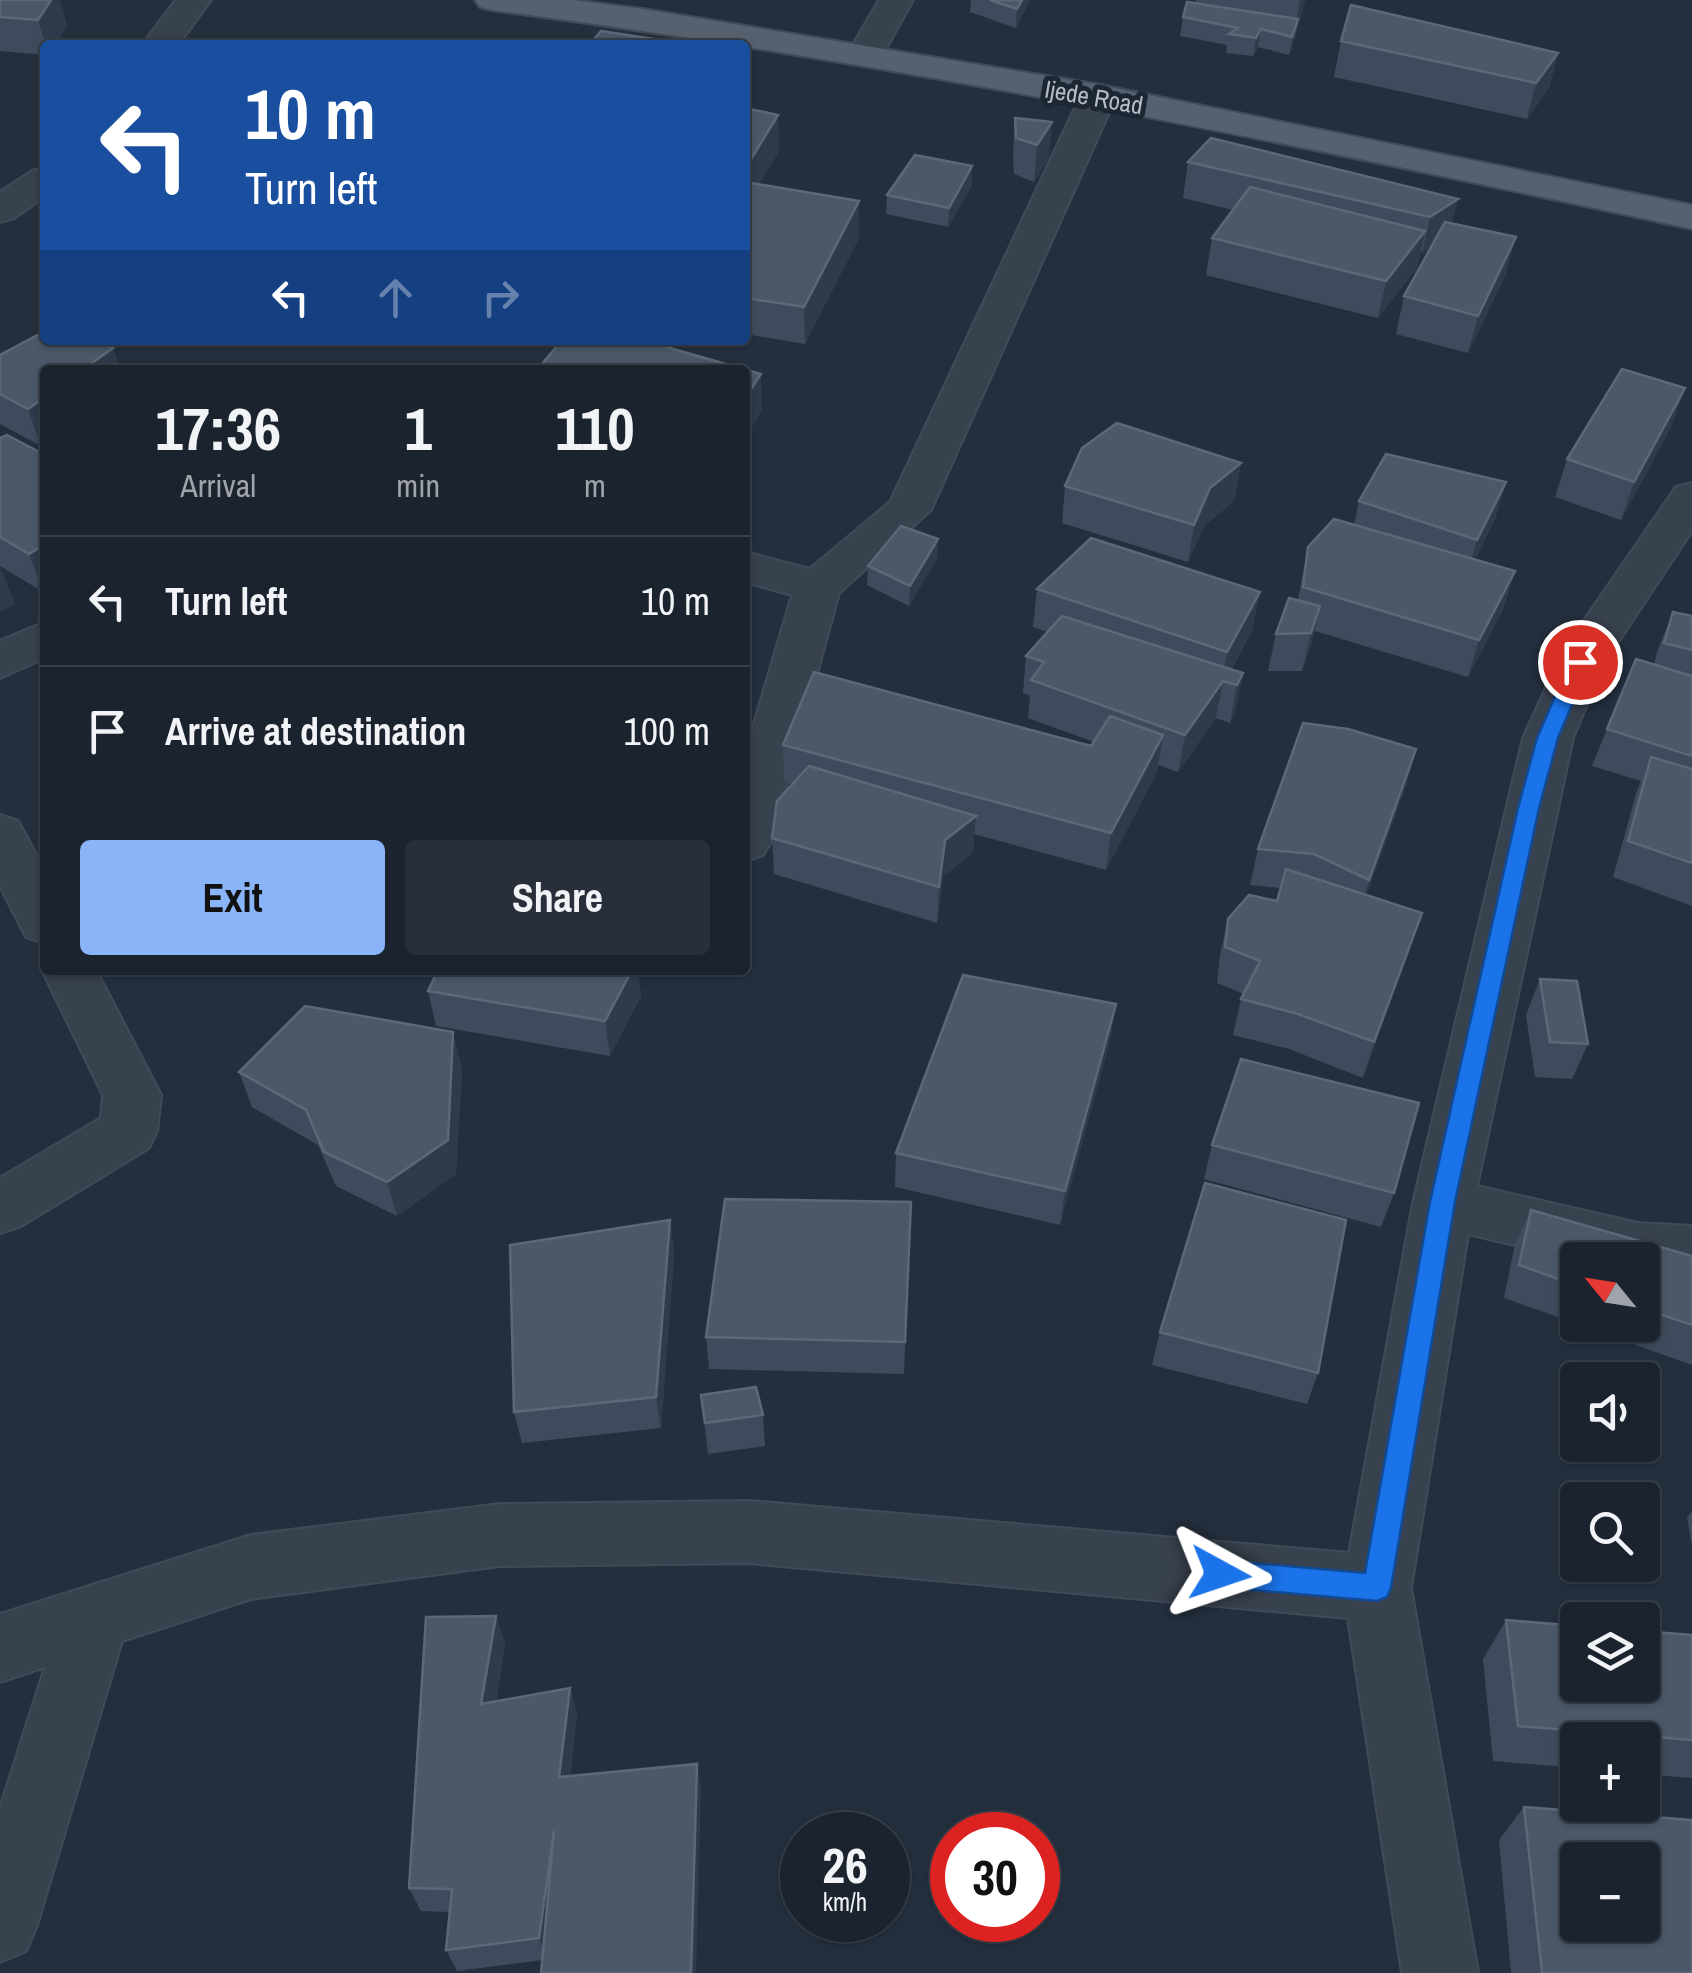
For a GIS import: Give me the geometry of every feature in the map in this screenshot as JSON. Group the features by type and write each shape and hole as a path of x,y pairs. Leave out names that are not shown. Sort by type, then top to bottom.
{"main road":[{"name":"Ijede Road","path":"492,0 644,18 865,55 1347,144 1692,218"}],"street":[{"path":"164,40 194,0"},
{"path":"865,55 896,0"},
{"path":"750,824 818,586 909,510 1098,98"},
{"path":"0,210 40,182"},
{"path":"1440,1973 1377,1588 1443,1202 1548,738 1580,662 1692,496"},
{"path":"750,568 818,586"},
{"path":"0,662 40,641"},
{"path":"0,834 40,913"},
{"path":"0,1208 128,1132 132,1095 72,975"},
{"path":"1443,1202 1638,1249 1692,1252"},
{"path":"0,1648 251,1567 500,1535 750,1532 1377,1588"},
{"path":"0,1926 96,1617"}],"building":[{"path":"0,0 51,0 38,20 0,17"},
{"path":"990,0 1022,0 1017,9"},
{"path":"1187,2 1298,19 1292,37 1261,29 1256,38 1229,34 1238,28 1183,17"},
{"path":"1351,5 1558,53 1536,83 1341,41"},
{"path":"601,31 660,40 593,40"},
{"path":"750,109 778,115 750,161"},
{"path":"1015,118 1052,122 1037,145 1016,138"},
{"path":"1211,138 1458,199 1430,217 1188,162"},
{"path":"915,155 972,166 949,208 887,195"},
{"path":"750,183 859,201 804,307 750,299"},
{"path":"1250,187 1425,231 1386,281 1212,238"},
{"path":"1445,222 1516,237 1478,316 1404,296"},
{"path":"40,334 40,345 113,348 89,365 40,365 40,401 28,409 0,394 0,355"},
{"path":"558,345 660,345 730,365 541,365"},
{"path":"1622,369 1685,388 1634,482 1567,459"},
{"path":"750,371 761,374 750,390"},
{"path":"1117,423 1241,463 1210,488 1194,525 1065,486 1082,448"},
{"path":"7,435 40,452 40,547 29,554 0,537 0,438"},
{"path":"1386,454 1506,482 1477,540 1359,501"},
{"path":"1334,519 1515,571 1479,640 1303,587 1308,547"},
{"path":"901,526 938,539 910,586 868,566"},
{"path":"1091,538 1260,592 1227,652 1037,589"},
{"path":"1289,598 1320,606 1311,633 1276,634"},
{"path":"1673,612 1692,616 1692,650 1664,643"},
{"path":"1062,616 1243,673 1237,685 1223,681 1185,735 1031,680 1044,662 1026,656"},
{"path":"1636,659 1692,676 1692,756 1607,729"},
{"path":"814,672 1091,746 1110,716 1163,735 1111,833 783,745"},
{"path":"1303,723 1348,729 1416,749 1369,880 1314,854 1258,849"},
{"path":"1651,757 1692,769 1692,863 1628,841"},
{"path":"809,766 976,816 945,840 939,887 772,838 777,801"},
{"path":"1286,869 1422,913 1374,1042 1298,1014 1241,999 1260,961 1225,947 1228,919 1249,895 1277,901"},
{"path":"436,975 629,975 605,1021 428,991"},
{"path":"963,975 1116,1004 1065,1191 896,1153"},
{"path":"1540,979 1577,981 1588,1044 1550,1042"},
{"path":"305,1006 453,1032 448,1140 387,1182 324,1152 306,1110 239,1072"},
{"path":"1241,1059 1419,1103 1394,1193 1212,1145"},
{"path":"1205,1183 1346,1220 1318,1373 1160,1332"},
{"path":"725,1199 911,1202 905,1342 706,1337"},
{"path":"1531,1210 1643,1242 1560,1242 1560,1280 1519,1265"},
{"path":"670,1220 656,1397 514,1412 510,1245"},
{"path":"1660,1247 1692,1256 1692,1325 1660,1314"},
{"path":"756,1387 763,1415 705,1423 701,1395"},
{"path":"496,1616 481,1704 570,1688 559,1777 697,1764 691,1973 541,1973 554,1831 539,1938 446,1950 452,1889 409,1888 426,1617"},
{"path":"1506,1620 1560,1624 1560,1702 1660,1702 1660,1632 1692,1635 1692,1740 1660,1737 1660,1722 1560,1722 1560,1729 1518,1726"},
{"path":"1524,1807 1560,1810 1560,1822 1692,1820 1692,1973 1542,1973"}],"route":[{"path":"1220,1574 1377,1588 1443,1202 1529,808 1548,738 1580,662"}]}
